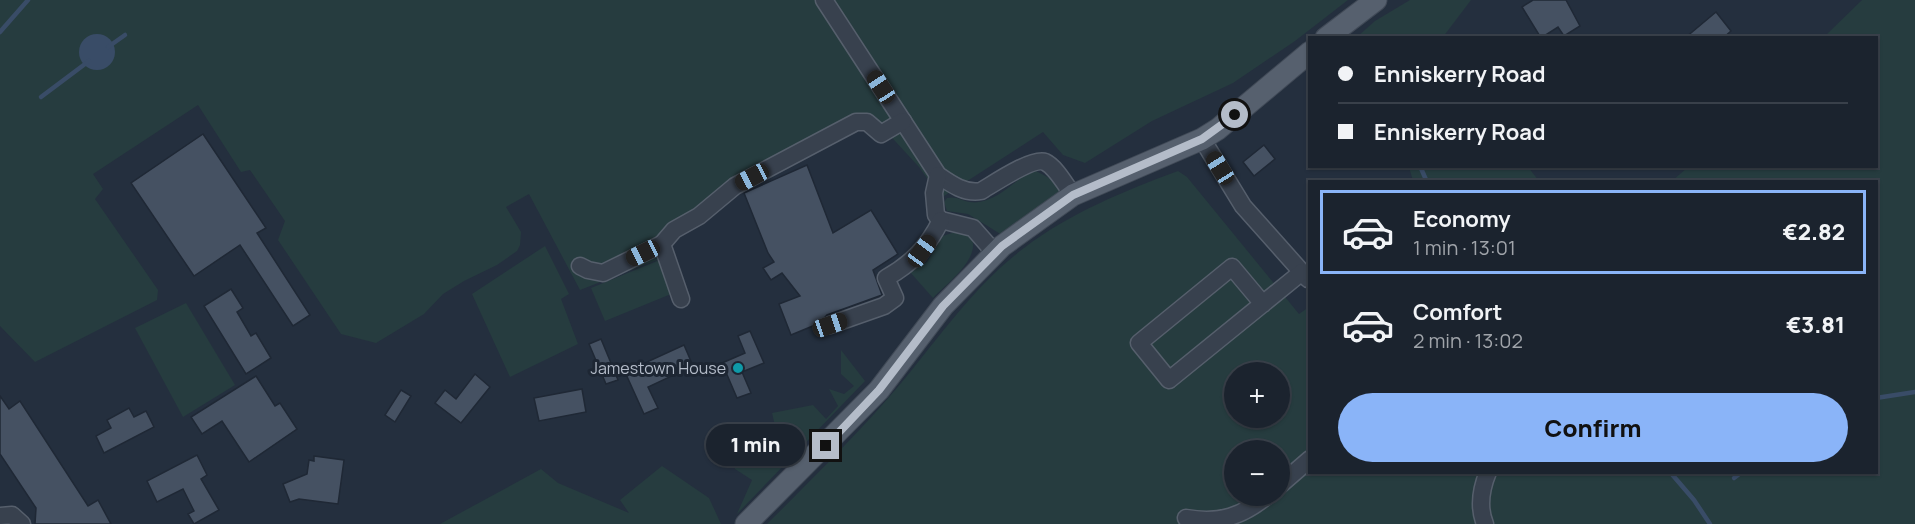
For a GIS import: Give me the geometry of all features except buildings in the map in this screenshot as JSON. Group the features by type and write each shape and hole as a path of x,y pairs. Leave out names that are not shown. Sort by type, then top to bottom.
{"main road":[{"path":"1329,36 1376,0"},
{"path":"746,524 879,390 943,306 995,253 1073,195 1202,139 1218,129 1308,54"}],"lane":[{"path":"824,0 938,175 953,185 974,192 981,191 1032,163 1042,161 1050,166 1073,195"},
{"path":"580,266 603,273 662,244 674,230 699,216 735,186 856,122 867,122 880,134 903,121"},
{"path":"1202,139 1243,206 1306,277 1263,304 1169,380 1139,343 1232,267 1263,304"},
{"path":"938,175 934,206 941,220 973,228 995,253"},
{"path":"830,325 884,306 895,298 886,278 909,265 934,234 941,220"},
{"path":"662,244 681,299"},
{"path":"1290,476 1308,461"},
{"path":"1485,524 1481,513 1482,486 1487,474"},
{"path":"1186,518 1199,523 1228,520 1246,514 1255,506"},
{"path":"0,516 12,516 22,524"}],"green space":[{"path":"0,0 1348,0 1295,41 1233,83 1152,121 1085,163 1063,155 1043,132 941,198 919,167 871,115 664,232 662,258 580,290 529,194 506,207 521,232 517,251 497,265 443,294 424,314 376,343 341,334 278,240 285,221 250,170 241,172 198,105 93,174 103,189 95,199 158,290 157,300 35,362 0,326"},
{"path":"1410,0 1471,0 1444,36 1358,36 1375,21"},
{"path":"1862,0 1915,0 1915,524 767,524 870,419 959,311 1006,262 1060,224 1118,195 1178,171 1187,177 1299,314 1308,308 1308,474 1878,474 1878,180 1673,180 1687,168 1878,168 1878,36 1825,36"},
{"path":"1409,168 1529,168 1538,180 1413,180"},
{"path":"1036,171 1051,179 1061,193 1002,235 968,214 947,211 944,202 947,198 970,202 986,201 1029,172"},
{"path":"955,232 971,237 972,253 961,270 933,298 910,272 927,262 943,236"},
{"path":"545,246 569,294 561,299 578,344 510,377 472,294"},
{"path":"662,259 676,292 605,321 591,288"},
{"path":"186,303 235,385 183,417 135,328"},
{"path":"841,350 865,381 737,514 752,480 735,469 727,440 743,452 762,458 780,447 772,413 813,405 826,419 838,406 829,389 844,394 854,386 841,374"},
{"path":"662,466 709,498 721,524 440,524 541,469 558,483 629,513 620,500"}],"water":[{"path":"97,34 110,39 115,52 110,65 97,70 84,65 79,52 84,39"}],"waterway":[{"path":"0,32 28,0"},
{"path":"108,47 125,35"},
{"path":"41,97 89,61"},
{"path":"1421,168 1426,180"},
{"path":"1878,398 1915,392"},
{"path":"1672,474 1694,500 1710,524"},
{"path":"1734,478 1739,474"}],"place":[{"name":"Jamestown House","path":"738,368"}],"route":[{"path":"826,446 879,390 943,306 1002,246 1073,195 1202,139 1235,115"}]}
